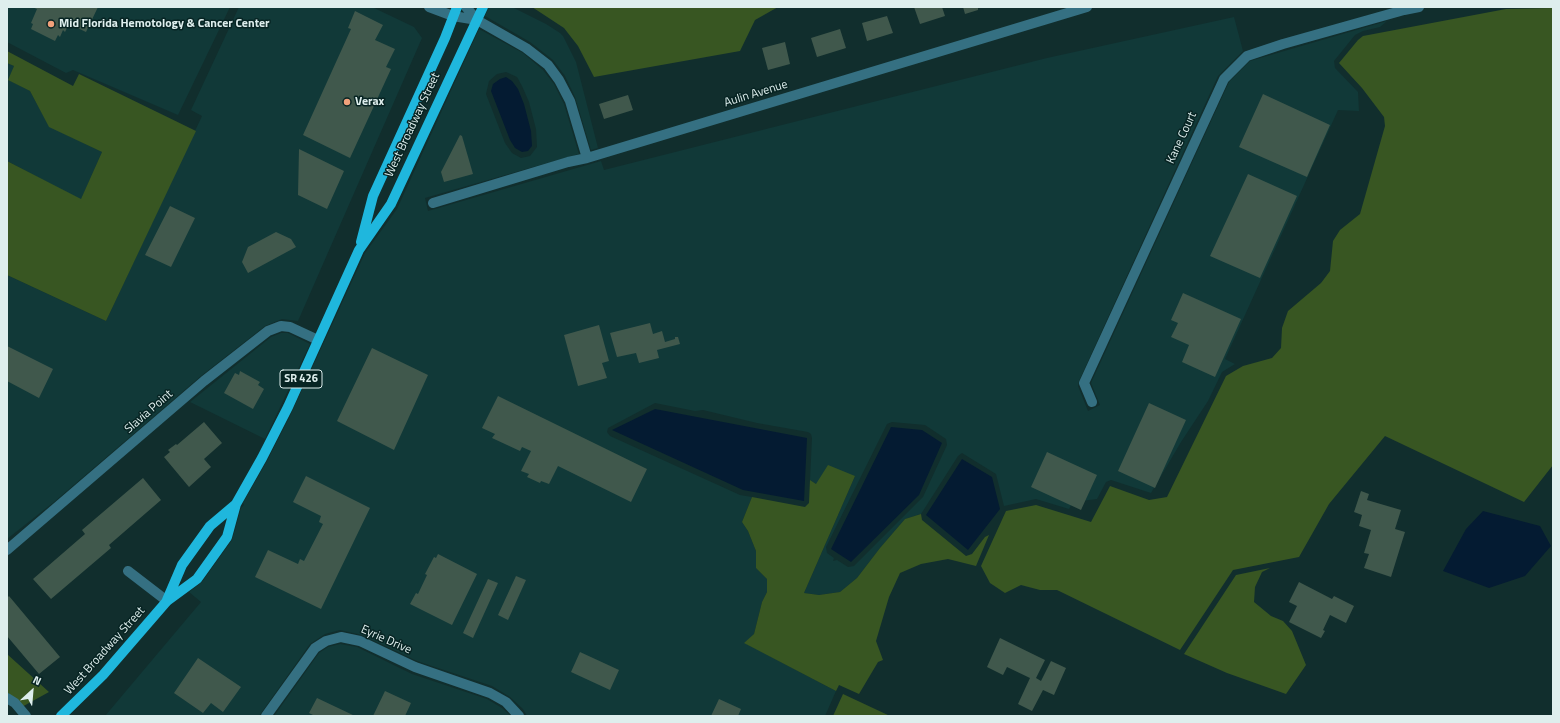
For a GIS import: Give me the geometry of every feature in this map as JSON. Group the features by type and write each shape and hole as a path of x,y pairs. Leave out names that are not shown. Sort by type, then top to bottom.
{"main road":[{"name":"West Broadway Street","path":"359,250 391,204 483,7"},
{"name":"West Broadway Street","path":"62,716 103,675 167,601 197,579 227,537 236,504 288,407 359,250 373,196 445,38 455,11"},
{"name":"West Broadway Street","path":"167,601 182,565 210,526 236,504"}],"street":[{"path":"428,7 455,11 477,20 526,48 548,65 559,80 570,101 586,158"},
{"path":"466,7 477,20"},
{"name":"Aulin Avenue","path":"433,203 586,158 1072,9 1087,7"},
{"name":"Kane Court","path":"1092,402 1084,383 1224,78 1247,56 1283,44 1419,7"},
{"name":"Slavia Point","path":"7,550 204,381 268,331 280,326 290,327 318,340"},
{"path":"128,571 167,601"},
{"name":"Eyrie Drive","path":"266,716 315,648 326,641 341,637 360,641 414,667 490,693 506,702 519,716"},
{"path":"7,698 26,716"}],"shaded area":[{"path":"7,7 230,7 178,115 73,70 66,73 7,42"},
{"path":"239,7 372,7 414,27 422,38 298,321 282,319 265,326 201,376 54,502 7,539 7,275 106,321 202,116 191,110"},
{"path":"489,7 512,7 546,24 563,36 576,62 598,148 591,150 575,97 565,76 553,60 530,42 485,16"},
{"path":"1234,17 1243,51 1218,76 1079,381 1078,386 1088,411 1100,405 1091,383 1229,82 1250,61 1387,21 1380,27 1363,31 1355,35 1334,61 1335,68 1358,92 1359,111 1338,110 1225,359 1235,364 1222,372 1208,401 1181,442 1151,493 1111,480 1106,482 1097,499 1073,502 1069,509 1036,499 1004,506 996,474 962,453 958,456 921,514 905,519 857,578 840,592 819,595 804,593 855,476 816,484 810,480 812,438 811,434 808,432 757,423 703,410 695,411 655,403 608,428 607,432 610,436 740,495 752,497 742,522 748,531 756,551 756,568 767,579 767,592 762,602 754,634 745,643 836,691 825,716 527,716 523,709 510,697 492,686 417,661 362,635 340,630 325,634 310,644 259,716 105,716 201,602 189,592 202,582 232,540 241,508 244,505 243,503 289,418 365,253 397,209 479,29 523,53 543,70 554,84 564,104 579,154 425,198 428,211 601,161 604,170 1047,58","holes":["506,72 517,77 529,102 536,129 537,147 530,156 521,158 512,153 505,143 486,94 489,81 497,74","892,422 925,425 946,439 947,445 923,497 854,566 848,567 837,560 833,561 834,558 827,553 826,547 887,424"]},
{"path":"7,63 14,66 9,80 30,91 49,126 102,152 81,200 7,161"},
{"path":"506,77 512,81 518,89 524,104 531,131 532,146 528,151 522,152 515,148 510,140 491,91 493,84"},
{"path":"281,333 288,333 310,344 265,439 190,402 271,337"},
{"path":"655,409 807,438 804,501 743,490 612,430"},
{"path":"891,427 922,430 942,443 919,495 851,562 831,549"},
{"path":"962,459 992,477 1000,509 968,550 926,515"},
{"path":"1483,511 1540,526 1551,546 1525,576 1489,588 1443,571 1466,529"},
{"path":"340,644 357,647 412,674 487,699 502,708 511,716 274,716 319,653 328,647"}],"green space":[{"path":"532,7 778,7 755,20 740,51 594,77 578,46 564,28"},
{"path":"1553,8 1553,465 1524,502 1385,436 1329,504 1299,557 1233,570 1180,650 1057,590 1040,590 1021,585 1005,593 990,583 981,566 1006,511 1036,505 1091,522 1110,486 1149,500 1167,497 1226,376 1243,366 1272,358 1281,348 1282,328 1288,311 1321,283 1330,271 1333,241 1340,230 1360,214 1385,126 1384,117 1362,88 1339,63 1358,40 1363,36 1506,9"},
{"path":"7,51 73,86 79,74 196,131 106,321 7,275 7,161 81,199 102,152 49,127 30,91 8,80 14,66 7,63"},
{"path":"828,465 855,476 804,593 819,595 840,592 857,578 905,519 921,514 922,520 966,556 972,554 985,537 989,535 976,566 948,559 921,564 900,573 889,597 876,641 883,660 878,662 859,694 839,685 836,691 744,643 754,634 762,602 767,592 767,579 756,568 756,551 748,531 742,522 752,497 805,507 809,503 810,480 816,484"},
{"path":"1270,568 1262,572 1255,587 1254,602 1271,616 1283,621 1292,631 1306,665 1286,694 1227,673 1184,654 1236,575"},
{"path":"7,654 49,692 20,708 7,692"},
{"path":"843,694 890,716 833,716"}],"building":[{"name":"Mid Florida Hemotology & Cancer Center","path":"32,7 98,7 86,32 69,24 65,32 63,30 60,37 58,35 55,41 31,29 33,24 31,23 37,9"},
{"path":"914,7 942,7 945,16 920,24"},
{"path":"963,7 978,7 978,10 965,14"},
{"name":"Verax","path":"355,11 383,25 375,40 395,49 386,67 391,69 350,158 303,135 351,29 348,28"},
{"path":"887,16 893,33 867,41 862,23"},
{"path":"840,29 846,48 817,57 811,38"},
{"path":"785,42 790,64 768,70 762,48"},
{"path":"1263,94 1330,125 1307,177 1239,147"},
{"path":"628,95 633,110 604,119 599,104"},
{"path":"460,135 462,136 473,174 444,182 441,172"},
{"path":"299,149 344,171 327,209 298,195"},
{"path":"1248,174 1297,196 1260,278 1210,256"},
{"path":"170,206 195,218 171,267 145,255"},
{"path":"276,232 291,239 296,247 248,273 242,262 248,247"},
{"path":"1183,293 1241,319 1215,377 1182,362 1189,345 1171,337 1178,323 1171,320"},
{"path":"650,323 653,334 662,331 665,342 678,337 680,344 657,350 659,358 639,363 636,353 617,357 610,333"},
{"path":"599,325 609,361 602,363 607,378 578,386 564,335"},
{"path":"7,346 53,369 39,398 7,381"},
{"path":"372,348 428,375 394,450 337,421"},
{"path":"240,371 260,382 258,385 264,389 253,409 224,393 235,373 239,375"},
{"path":"498,396 647,469 631,502 558,466 549,484 541,481 540,483 527,477 529,474 521,471 531,451 522,447 520,451 492,438 495,434 482,428"},
{"path":"1149,403 1186,420 1155,488 1118,471"},
{"path":"204,422 222,443 204,459 211,467 189,487 164,457 170,452 168,450 176,444 177,445"},
{"path":"1047,452 1097,475 1081,510 1031,487"},
{"path":"306,476 370,508 321,609 255,577 268,550 298,564 300,559 304,561 323,524 319,522 321,516 293,502"},
{"path":"143,478 161,500 109,545 111,548 51,599 33,579 85,534 82,530"},
{"path":"1361,491 1369,494 1367,500 1401,510 1395,529 1405,532 1391,577 1364,568 1369,554 1364,553 1371,530 1359,526 1362,515 1354,512"},
{"path":"438,554 477,574 452,625 410,604 416,593 418,594 427,575 425,574 434,557 436,558"},
{"path":"516,576 526,580 508,620 498,615"},
{"path":"488,579 498,583 473,638 463,633"},
{"path":"1299,582 1332,599 1334,596 1354,606 1346,623 1330,615 1321,638 1289,622 1297,606 1289,602"},
{"path":"9,596 60,657 39,674 7,636 7,598"},
{"path":"1000,638 1045,660 1036,678 1041,681 1051,661 1066,668 1054,695 1043,690 1032,711 1018,704 1030,678 1007,667 1003,675 987,667"},
{"path":"580,652 619,670 610,690 571,672"},
{"path":"198,658 241,687 223,712 211,703 203,713 174,693"},
{"path":"385,691 411,703 405,716 373,716"},
{"path":"317,698 355,716 315,716 309,713"},
{"path":"719,699 741,709 738,716 711,716"}],"place":[{"name":"Mid Florida Hemotology & Cancer Center","path":"51,24"},
{"name":"Verax","path":"347,102"}]}
